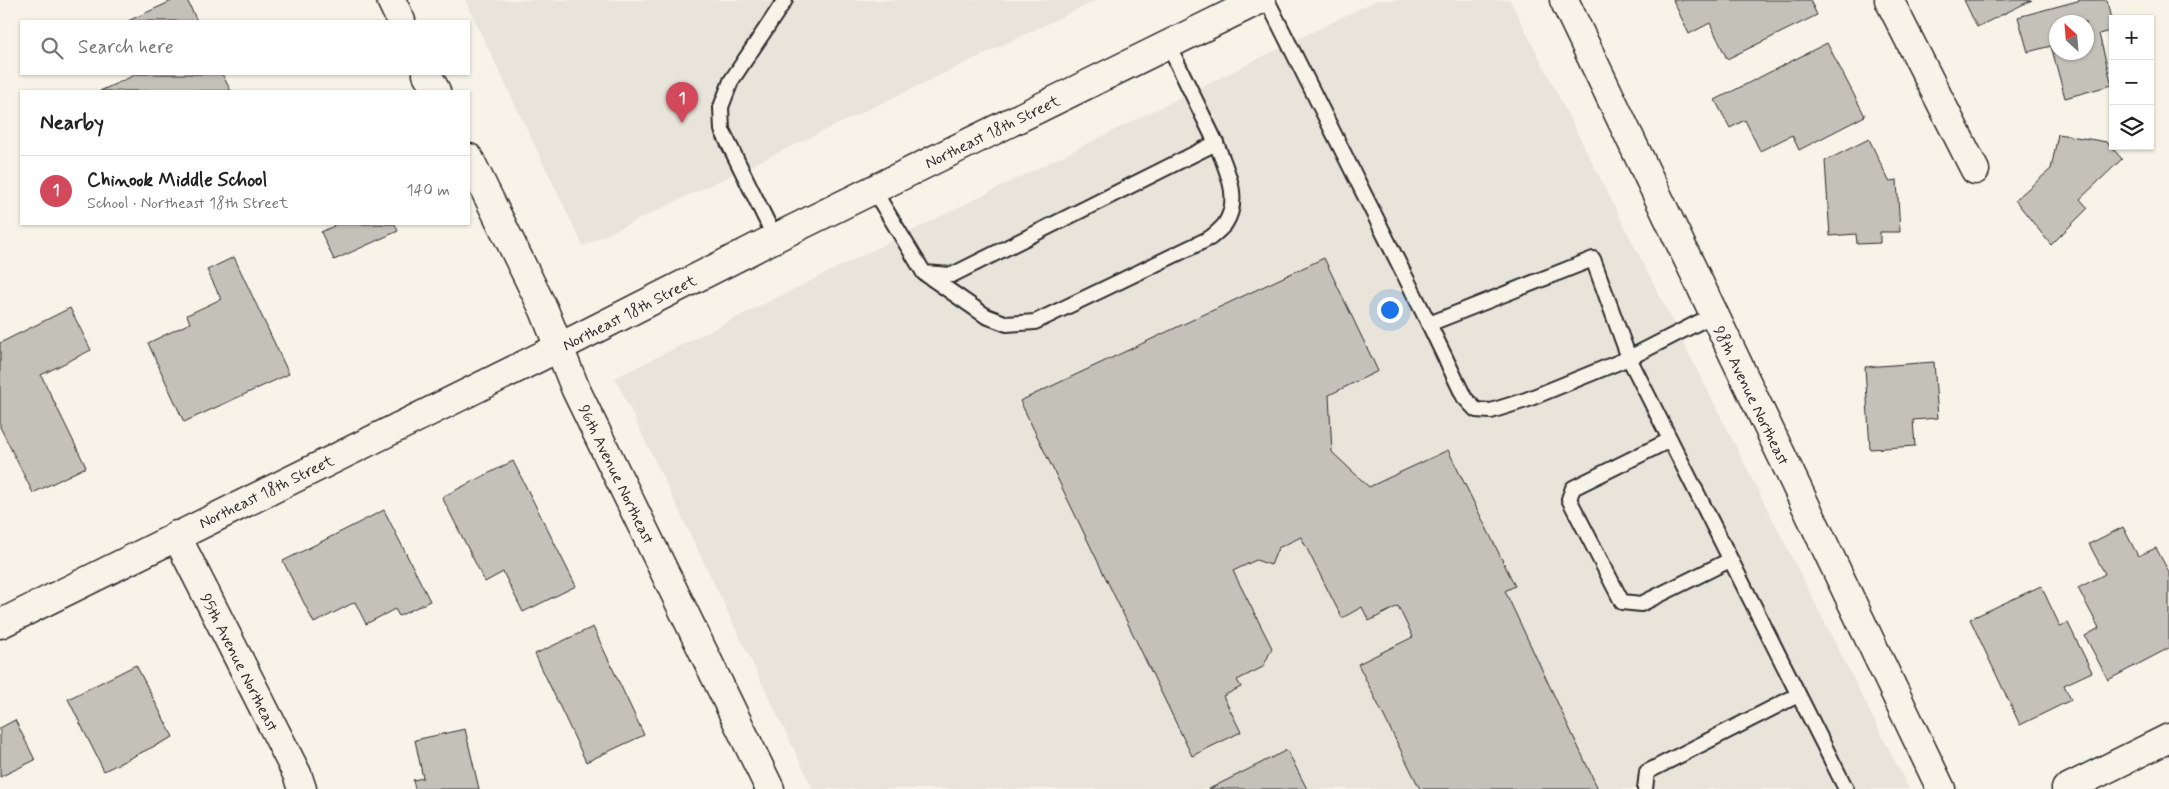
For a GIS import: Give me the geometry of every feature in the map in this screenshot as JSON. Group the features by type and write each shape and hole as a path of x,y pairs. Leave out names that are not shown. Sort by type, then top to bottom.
{"street":[{"path":"391,0 401,20"},
{"name":"Northeast 18th Street","path":"0,624 176,535 560,348 873,189 1259,0"},
{"name":"98th Avenue Northeast","path":"1564,0 1941,789"},
{"path":"1890,0 1975,170"},
{"path":"428,75 435,90"},
{"name":"96th Avenue Northeast","path":"470,160 544,310 576,390 770,789"},
{"name":"95th Avenue Northeast","path":"176,535 297,774 302,789"},
{"path":"2066,789 2169,738"}],"lane":[{"path":"775,238 722,130 721,107 731,81 785,0"},
{"path":"1267,0 1464,396 1476,410 1491,411 1526,400 1629,358 1713,315"},
{"path":"873,189 924,273 986,316 1007,324 1035,322 1210,238 1225,224 1232,205 1232,185 1216,143 1168,44"},
{"path":"924,273 952,274 1216,143"},
{"path":"1429,324 1593,259 1629,358 1846,789"},
{"path":"1670,440 1573,488 1569,499 1622,602 1641,604 1730,560"},
{"path":"1645,789 1647,772 1798,695"}],"shaded area":[{"path":"465,0 1097,0 583,246"},
{"path":"1377,0 1510,0 1909,789 813,789 615,378"}],"building":[{"path":"174,0 187,0 197,20 130,20"},
{"path":"1673,0 1810,0 1817,15 1727,59 1710,23 1689,34"},
{"path":"1964,0 2032,0 1977,27"},
{"path":"2081,0 2107,0 2110,15 2109,31 2099,34 2109,73 2109,86 2065,98 2055,60 2094,60 2094,15 2049,15 2049,47 2028,52 2018,17"},
{"path":"1827,43 1865,116 1799,150 1792,135 1760,151 1745,120 1730,128 1715,100"},
{"path":"135,75 223,75 230,90 102,90"},
{"path":"2058,134 2107,142 2109,150 2114,150 2122,159 2080,199 2088,208 2051,245 2015,200 2051,169"},
{"path":"1869,139 1889,181 1897,180 1900,232 1880,232 1880,243 1857,244 1856,234 1830,236 1825,161"},
{"path":"395,225 398,231 334,260 321,232 334,226"},
{"path":"234,257 289,374 184,422 148,343 190,323 187,315 221,299 207,270"},
{"path":"1324,258 1378,371 1329,395 1332,452 1369,487 1448,450 1515,586 1505,591 1598,789 1420,789 1358,664 1413,637 1398,606 1369,621 1362,607 1342,618 1301,537 1278,548 1271,565 1256,560 1233,571 1272,648 1263,667 1237,680 1241,687 1223,696 1241,732 1192,756 1020,401"},
{"path":"70,308 91,350 41,375 86,467 33,493 0,427 0,343"},
{"path":"1934,362 1938,418 1913,420 1915,446 1870,449 1865,367"},
{"path":"513,461 576,586 523,612 503,572 485,582 442,497"},
{"path":"384,510 430,601 399,616 395,609 366,624 355,602 314,623 283,561"},
{"path":"2123,527 2138,556 2156,548 2169,572 2169,648 2108,680 2085,636 2099,628 2078,588 2105,574 2089,544"},
{"path":"2041,586 2060,626 2068,623 2092,672 2064,685 2071,700 2020,725 1970,619"},
{"path":"593,627 644,735 586,762 535,654"},
{"path":"136,665 173,737 104,771 68,699"},
{"path":"15,720 35,760 0,777 0,728"},
{"path":"465,729 479,789 415,789 413,780 423,778 415,740"},
{"path":"1287,750 1307,789 1209,789"}],"place":[{"name":"Chinook Middle School","path":"682,123"}]}
